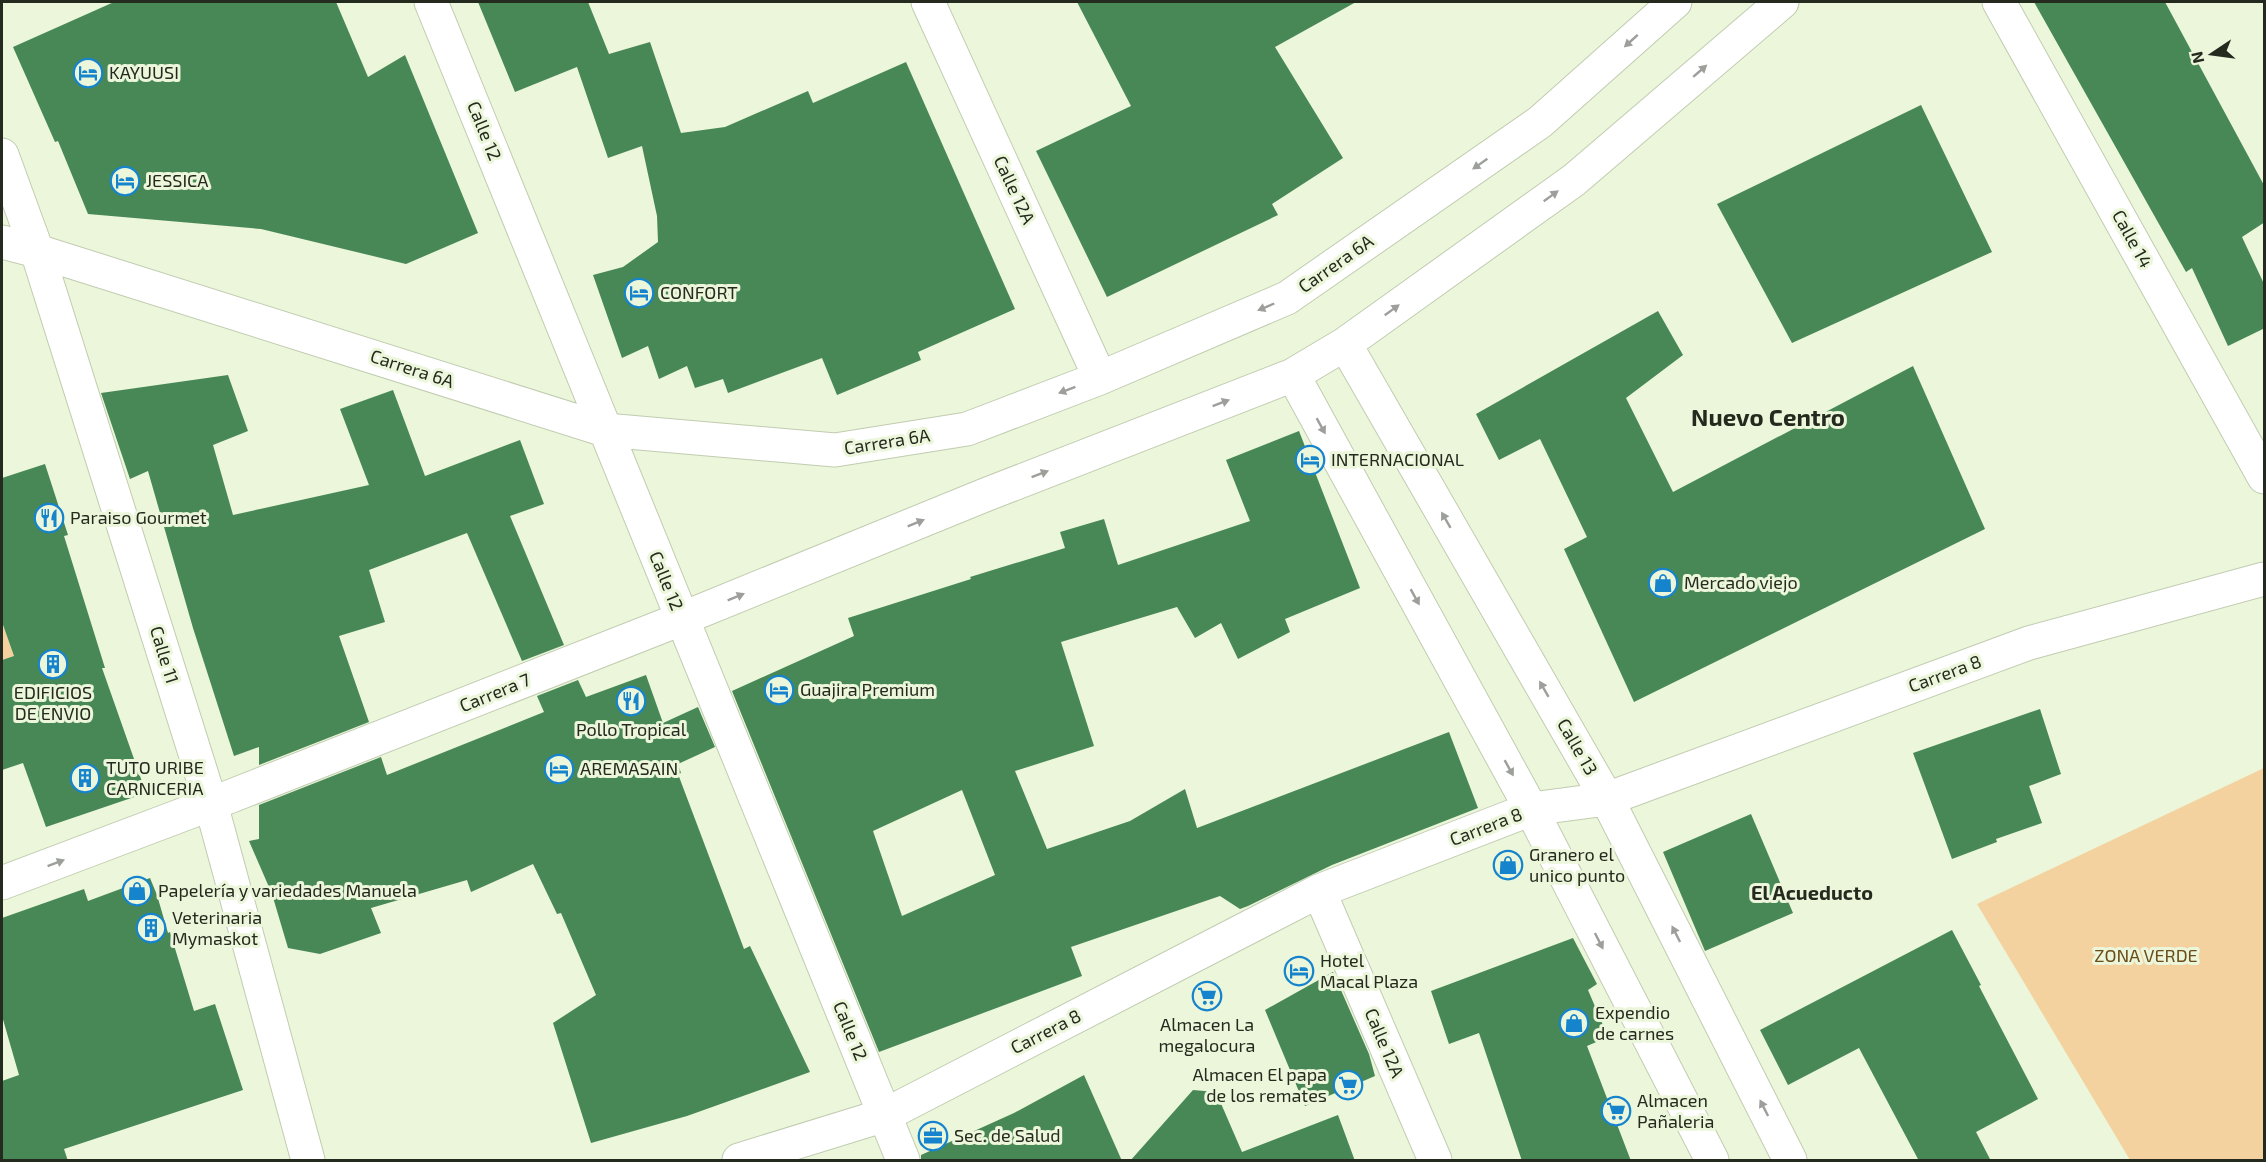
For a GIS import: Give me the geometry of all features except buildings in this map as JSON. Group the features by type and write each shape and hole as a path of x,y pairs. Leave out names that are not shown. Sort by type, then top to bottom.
{"street":[{"name":"Calle 12","path":"431,2 903,1161"},
{"name":"Calle 12A","path":"928,2 1100,378"},
{"name":"Carrera 6A","path":"2,242 37,251 605,430 835,450 968,429 1100,378 1287,298 1540,122 1675,2"},
{"path":"1345,344 1574,180 1782,2"},
{"name":"Calle 14","path":"1999,2 2265,477"},
{"name":"Calle 11","path":"2,155 37,251 211,804 308,1161"},
{"name":"Carrera 7","path":"2,883 211,804 681,619 985,495 1293,375 1345,344"},
{"name":"Calle 13","path":"1345,344 1608,799 1790,1161"},
{"path":"1293,375 1531,809 1712,1161"},
{"name":"Carrera 8","path":"739,1161 885,1115 1319,891 1531,809 1608,799 2029,643 2265,579"},
{"name":"Calle 12A","path":"1319,891 1435,1161"}],"green space":[{"path":"2,622 14,656 2,660"},
{"name":"ZONA VERDE","path":"2264,768 2264,1160 2130,1160 1977,904"}],"place":[{"name":"KAYUUSI","path":"88,73"},
{"name":"JESSICA","path":"125,181"},
{"name":"CONFORT","path":"639,293"},
{"name":"INTERNACIONAL","path":"1310,460"},
{"name":"Paraiso Gourmet","path":"49,518"},
{"name":"Mercado viejo","path":"1663,583"},
{"name":"EDIFICIOS DE ENVIO","path":"53,664"},
{"name":"Guajira Premium","path":"779,690"},
{"name":"Pollo Tropical","path":"631,701"},
{"name":"AREMASAIN","path":"559,769"},
{"name":"TUTO URIBE CARNICERIA","path":"85,778"},
{"name":"Granero el unico punto","path":"1508,865"},
{"name":"Papelería y variedades Manuela","path":"137,891"},
{"name":"Veterinaria Mymaskot","path":"151,928"},
{"name":"Hotel Macal Plaza","path":"1299,971"},
{"name":"Almacen La megalocura","path":"1207,996"},
{"name":"Expendio de carnes","path":"1574,1023"},
{"name":"Almacen El papa de los remates","path":"1348,1085"},
{"name":"Almacen Pañaleria","path":"1616,1111"},
{"name":"Sec. de Salud","path":"933,1136"}],"district":[{"name":"Nuevo Centro","path":"1768,418"},
{"name":"El Acueducto","path":"1812,893"}]}
